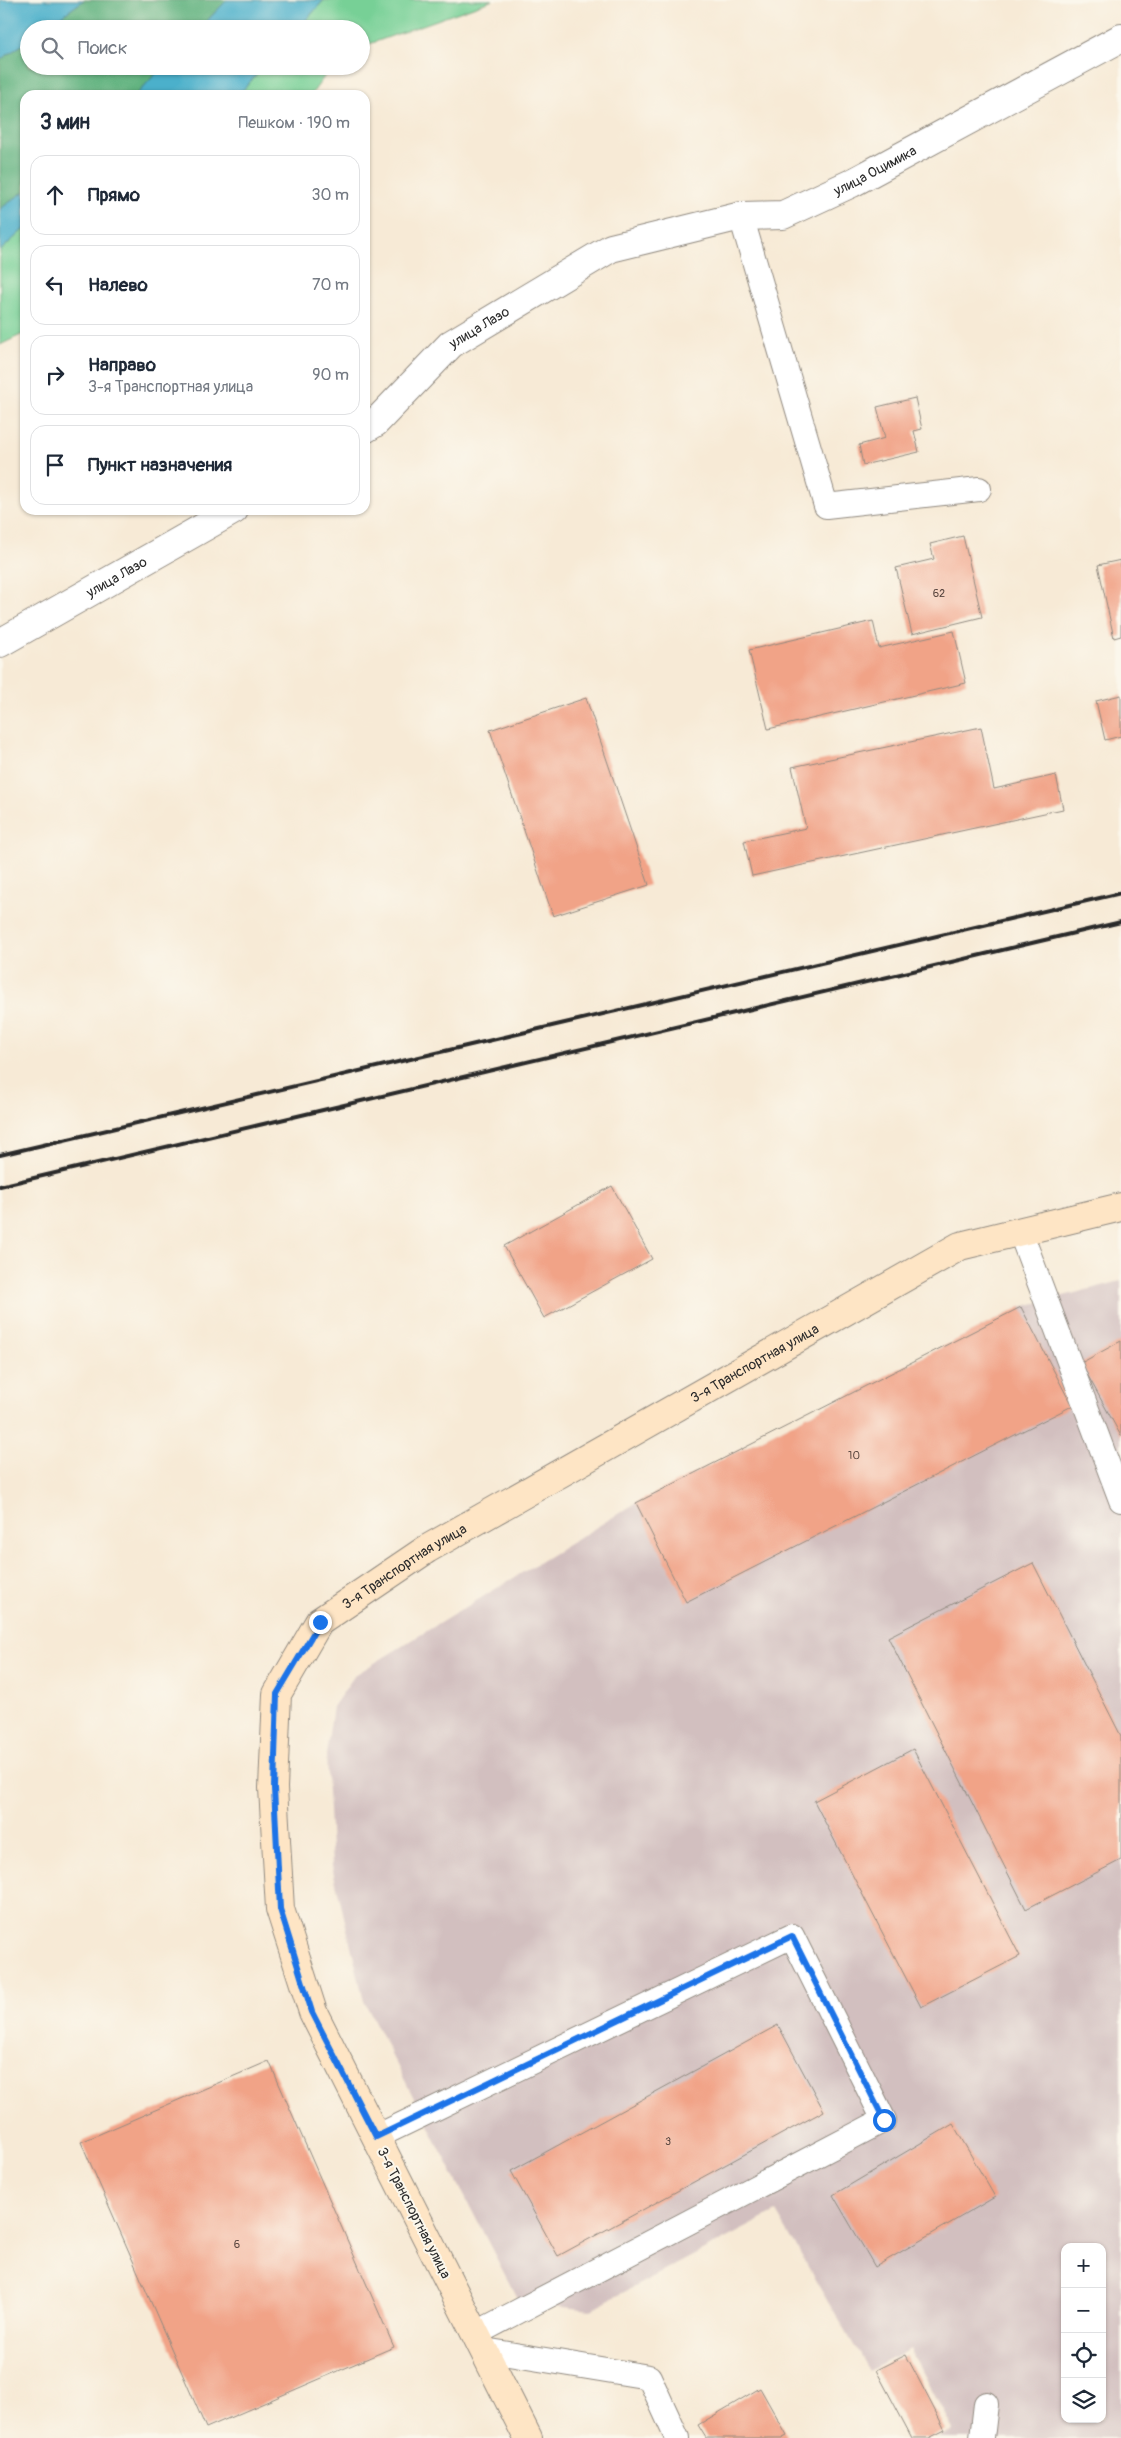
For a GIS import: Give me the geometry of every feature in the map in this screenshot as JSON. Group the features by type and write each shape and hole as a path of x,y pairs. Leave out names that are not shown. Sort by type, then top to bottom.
{"street":[{"name":"улица Оцимика","path":"611,248 740,216 783,215 852,183 1121,38"},
{"name":"улица Лазо","path":"370,426 451,344 611,248"},
{"name":"улица Лазо","path":"0,643 225,515"},
{"name":"3-я Транспортная улица","path":"528,2438 312,2012 280,1909 274,1788 277,1694 320,1622 427,1549 960,1246 1121,1207"}],"lane":[{"path":"740,216 826,506 979,489"},
{"path":"1020,1231 1121,1500"},
{"path":"376,2137 792,1936 884,2120 479,2342"},
{"path":"479,2342 649,2377 677,2438"},
{"path":"982,2438 986,2404"}],"shaded area":[{"path":"1121,1281 1121,2438 937,2438 953,2430 910,2349 869,2371 776,2212 590,2310 519,2302 364,2001 332,1866 326,1755 333,1707 355,1675 636,1503 1021,1307"}],"green space":[{"path":"84,0 227,0 208,20 56,20"},
{"path":"324,0 493,0 370,44 370,20 306,20"},
{"path":"20,46 20,75 155,75 141,90 20,90 20,195 0,209 0,60"},
{"path":"256,75 325,75 315,90 243,90"},
{"path":"20,233 20,335 0,345 0,251"}],"water":[{"path":"0,0 84,0 56,20 20,20 20,46 0,60"},
{"path":"227,0 324,0 306,20 208,20"},
{"path":"155,75 256,75 243,90 141,90"},
{"path":"20,195 20,233 0,251 0,209"}],"building":[{"path":"915,398 922,429 914,431 919,452 863,465 859,445 885,438 877,407"},
{"path":"963,536 982,617 912,634 896,568 934,559 930,544"},
{"path":"1121,560 1121,636 1114,638 1098,565"},
{"path":"873,621 879,648 954,631 966,683 768,729 749,650"},
{"path":"1121,695 1121,736 1105,740 1096,701"},
{"path":"586,698 649,885 553,916 490,730"},
{"path":"981,727 994,789 1056,775 1063,809 752,876 744,841 806,828 792,767"},
{"path":"612,1186 652,1259 544,1318 504,1246"},
{"path":"1021,1307 1072,1406 686,1602 636,1503"},
{"path":"1121,1341 1121,1436 1081,1363"},
{"path":"1033,1563 1121,1736 1121,1860 1026,1909 888,1637"},
{"path":"913,1749 1020,1956 921,2007 814,1801"},
{"path":"778,2025 824,2111 558,2256 511,2171"},
{"path":"269,2061 394,2347 206,2428 81,2142"},
{"path":"953,2124 995,2197 875,2267 833,2195"},
{"path":"906,2355 945,2430 929,2438 912,2438 876,2370"},
{"path":"760,2388 787,2436 783,2438 706,2438 698,2425"}],"railway":[{"path":"0,1155 1121,893"},
{"path":"0,1186 1121,922"}],"route":[{"path":"320,1622 277,1694 274,1788 280,1909 312,2012 376,2137 792,1936 884,2120"}]}
